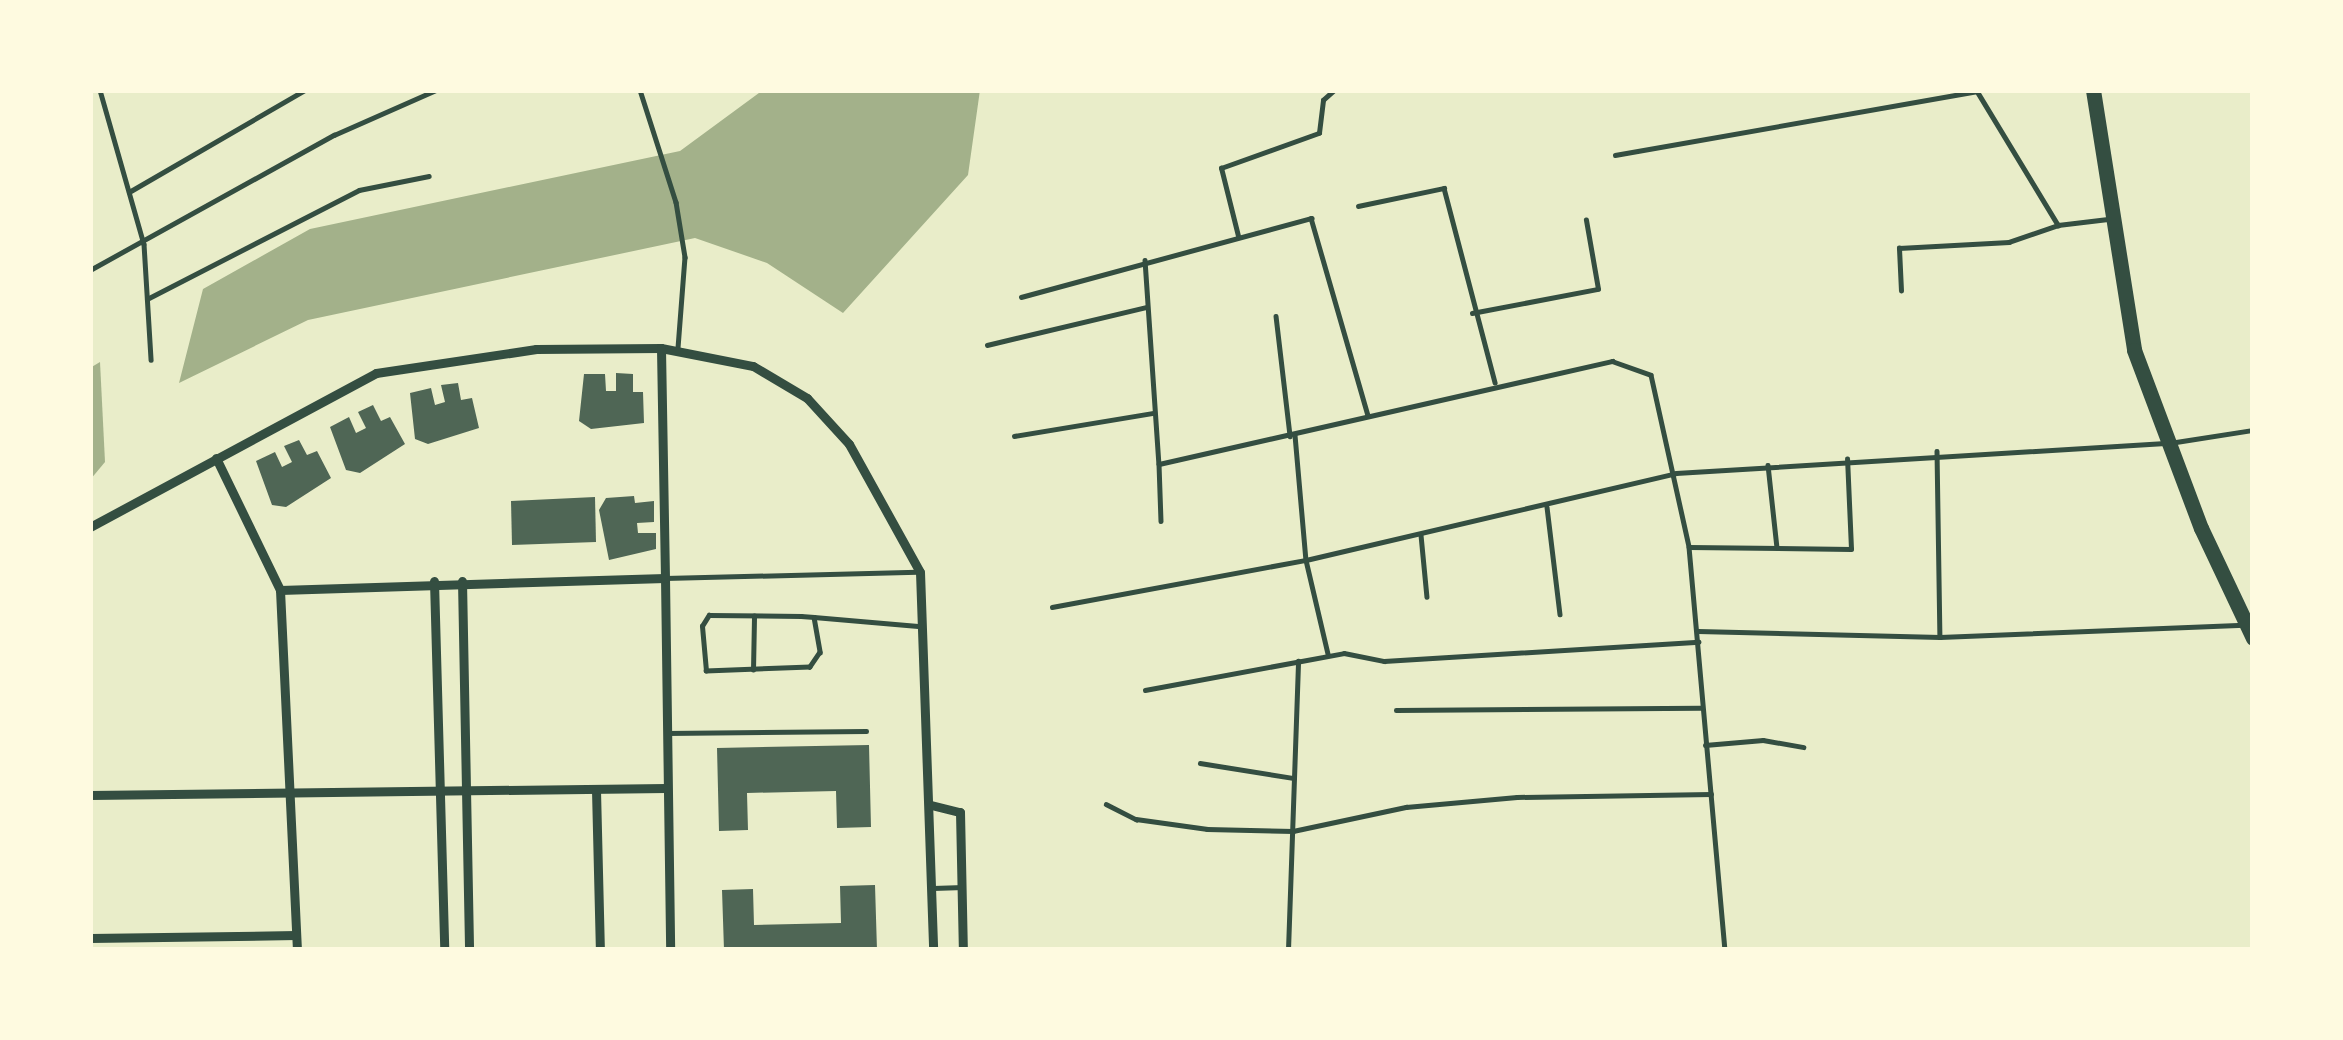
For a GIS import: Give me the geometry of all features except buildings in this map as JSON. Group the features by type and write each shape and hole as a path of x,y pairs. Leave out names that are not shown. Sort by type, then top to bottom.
{"main road":[{"path":"2093,90 2134,350 2250,631"}],"street":[{"path":"661,348 670,950"},
{"path":"90,526 376,374 536,349 661,348 753,366 807,398 849,444 920,572 933,950"},
{"path":"216,458 280,590 297,950"},
{"path":"280,590 434,581 665,578"},
{"path":"434,581 443,950"},
{"path":"462,581 469,950"},
{"path":"90,795 666,788"},
{"path":"596,790 600,950"},
{"path":"931,805 960,812 963,950"},
{"path":"90,938 296,935"}],"lane":[{"path":"100,90 144,244 151,360"},
{"path":"129,192 305,90"},
{"path":"90,270 334,135 436,90"},
{"path":"640,90 685,257 677,351"},
{"path":"1238,236 1221,168 1318,133 1323,100 1334,90"},
{"path":"1615,155 1977,90 2058,225"},
{"path":"147,299 358,190 430,176"},
{"path":"1358,206 1444,188 1472,313 1495,382"},
{"path":"1021,297 1311,218 1368,415"},
{"path":"1901,291 1899,248 2009,242 2058,225 2113,218"},
{"path":"1472,313 1598,289 1586,220"},
{"path":"1145,260 1161,521"},
{"path":"987,345 1147,307"},
{"path":"1276,316 1306,560 1328,656"},
{"path":"1159,464 1292,436 1495,382 1612,361 1651,376 1689,547 1725,950"},
{"path":"1014,436 1153,413"},
{"path":"1052,607 1306,560 1676,473 1937,452 2172,442 2253,430"},
{"path":"1937,452 1940,637"},
{"path":"1689,547 1851,549 1847,459"},
{"path":"1768,465 1777,548"},
{"path":"1547,507 1561,614"},
{"path":"1421,535 1427,597"},
{"path":"665,578 920,572"},
{"path":"814,617 820,652 810,668 706,671 702,626 709,615 814,617 922,626"},
{"path":"753,671 754,616"},
{"path":"1698,631 1940,637 2250,631"},
{"path":"1144,690 1328,656 1384,661 1699,642"},
{"path":"1288,950 1298,662"},
{"path":"1396,710 1700,708"},
{"path":"666,734 866,731"},
{"path":"1705,745 1763,740 1803,747"},
{"path":"1200,763 1294,778"},
{"path":"1106,804 1184,826 1293,831 1406,807 1517,797 1712,794"},
{"path":"932,888 963,887"}],"shaded area":[{"path":"763,90 980,90 968,175 843,313 767,263 695,238 308,320 179,383 203,289 310,229 680,151"},
{"path":"100,362 105,462 90,480 90,368"}]}
